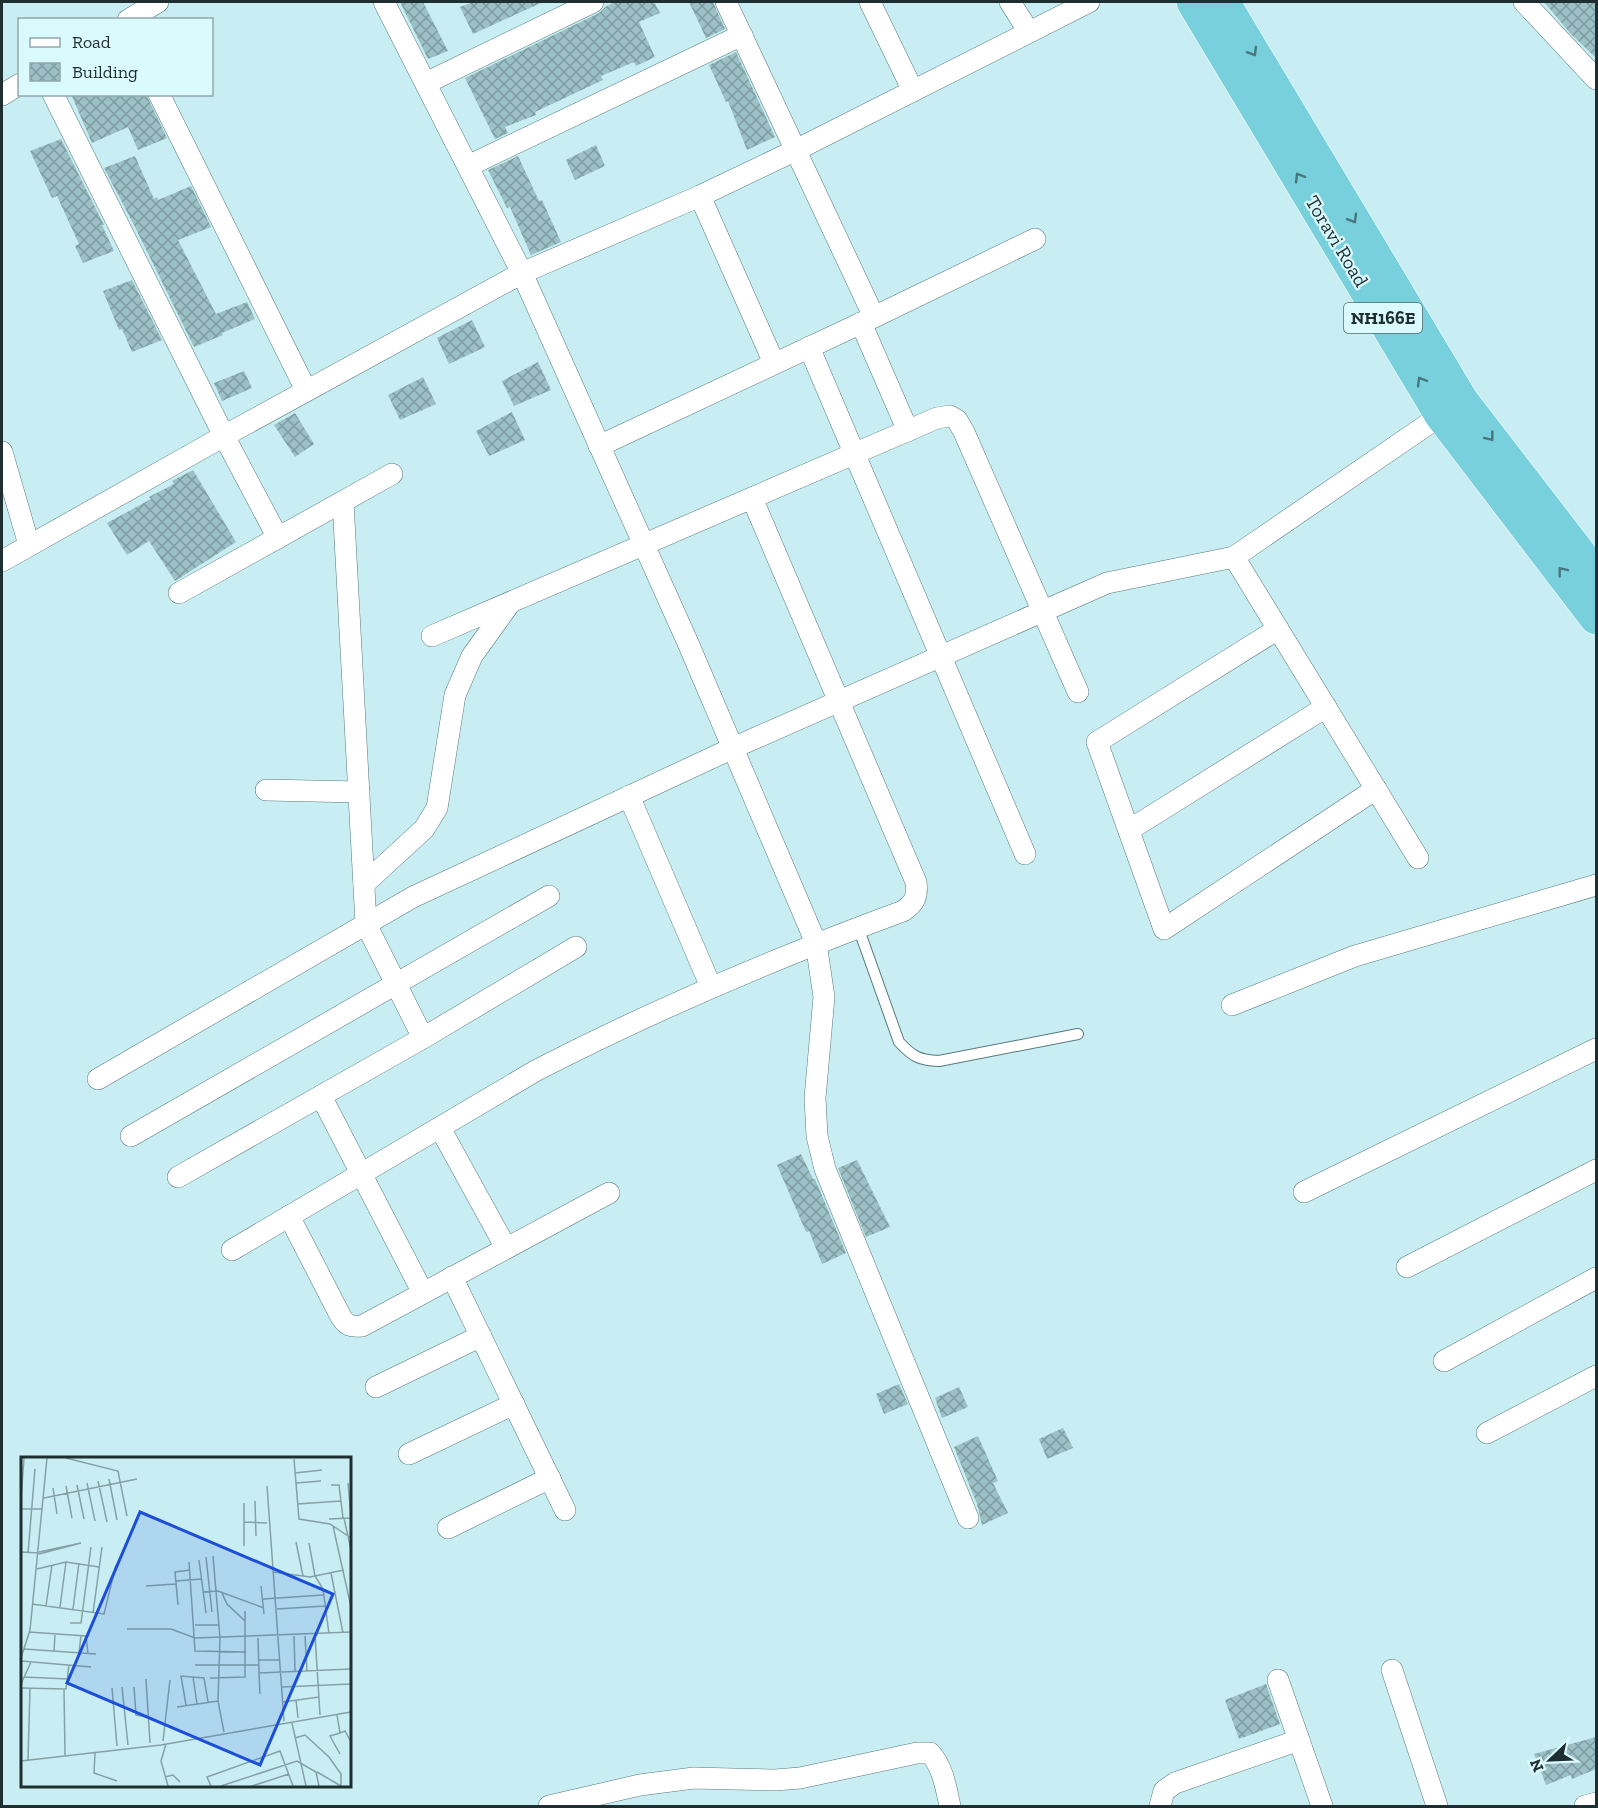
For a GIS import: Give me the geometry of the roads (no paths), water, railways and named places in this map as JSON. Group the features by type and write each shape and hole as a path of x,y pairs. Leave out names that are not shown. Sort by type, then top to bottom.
{"highway":[{"name":"Toravi Road","path":"1194,2 1452,408 1596,618"},
{"name":"Toravi Road","path":"1223,2 1452,408 1596,575"}],"street":[{"path":"131,18 158,2"},
{"path":"386,2 522,273 644,544 816,943 824,997 815,1098 817,1136 825,1169 968,1518"},
{"path":"426,83 593,2"},
{"path":"726,2 796,150 868,320 908,431"},
{"path":"870,2 913,90"},
{"path":"1010,2 1029,32"},
{"path":"2,561 306,390 522,273 700,196 1089,2"},
{"path":"1524,2 1596,79"},
{"path":"468,166 742,35"},
{"path":"2,95 18,85"},
{"path":"54,96 224,436 279,538"},
{"path":"160,96 306,390"},
{"path":"700,196 774,363"},
{"path":"599,446 868,320 1035,238"},
{"path":"809,347 1024,854"},
{"path":"98,1079 413,897 733,748 1107,583 1234,557 1452,408"},
{"path":"432,636 937,418 950,416 957,420 964,432 1078,692"},
{"path":"2,452 29,544"},
{"path":"179,593 392,474"},
{"path":"232,1250 558,1059 711,987 913,904 918,894 916,882 752,498"},
{"path":"343,502 366,924 423,1038"},
{"path":"1234,557 1418,858"},
{"path":"364,884 424,829 437,808 455,694 472,656 510,602"},
{"path":"1278,628 1097,742 1164,929 1376,789"},
{"path":"1129,830 1326,707"},
{"path":"266,790 358,792"},
{"path":"629,796 711,987"},
{"path":"1232,1005 1366,952 1596,885"},
{"path":"131,1136 549,897"},
{"path":"178,1177 423,1038 576,947"},
{"path":"1304,1192 1596,1049"},
{"path":"321,1096 423,1293"},
{"path":"440,1128 506,1248"},
{"path":"1407,1267 1596,1170"},
{"path":"290,1216 341,1317 346,1325 354,1327 362,1326 609,1193"},
{"path":"452,1277 565,1510"},
{"path":"1444,1361 1596,1278"},
{"path":"376,1387 481,1336"},
{"path":"1487,1433 1596,1376"},
{"path":"410,1454 514,1404"},
{"path":"448,1528 550,1478"},
{"path":"1392,1670 1437,1806"},
{"path":"1278,1680 1322,1806"},
{"path":"1160,1806 1164,1791 1175,1783 1299,1740"},
{"path":"549,1806 640,1785 694,1778 775,1780 800,1778 918,1753 930,1753 936,1759 941,1769 950,1806"},
{"path":"1585,1806 1596,1803"}],"lane":[{"path":"858,927 899,1042 911,1054 923,1061 939,1061 1078,1034"}]}
